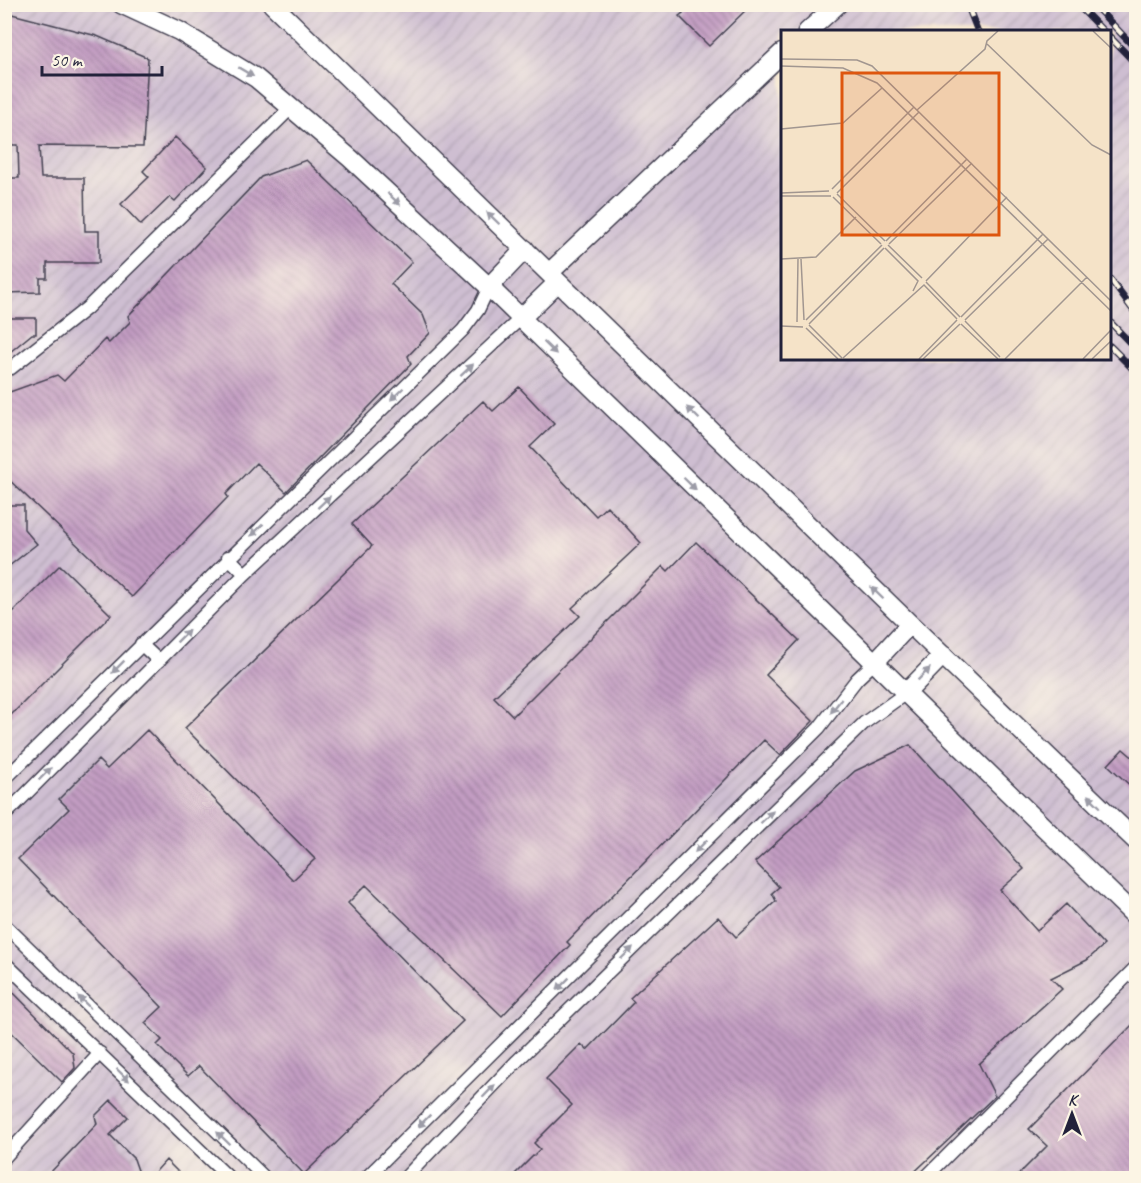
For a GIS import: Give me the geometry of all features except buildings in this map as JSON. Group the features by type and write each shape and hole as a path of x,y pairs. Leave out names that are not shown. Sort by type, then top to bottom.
{"street":[{"path":"121,4 147,10 256,78 292,107 489,287 1137,917"},
{"path":"272,4 909,624 1137,841"},
{"path":"809,30 838,4"},
{"path":"4,816 245,574 520,319 554,277 781,55"},
{"path":"4,370 11,368 87,308 292,107"},
{"path":"4,780 228,557 463,330 478,310 489,287 525,249"},
{"path":"228,557 245,574"},
{"path":"366,1179 819,728 857,679 909,624"},
{"path":"141,644 159,661"},
{"path":"405,1179 517,1061 864,723 906,693 943,655"},
{"path":"4,924 265,1179"},
{"path":"4,962 229,1179"},
{"path":"925,1179 1137,967"},
{"path":"502,1045 517,1061"},
{"path":"4,1158 100,1053"}],"shaded area":[{"path":"5,5 1136,5 1136,1178 5,1178"}],"railway":[{"path":"967,4 977,30"},
{"path":"1077,4 1102,30"},
{"path":"1093,4 1136,49"},
{"path":"1111,38 1136,64"},
{"path":"1111,280 1136,314"},
{"path":"1111,323 1136,349"},
{"path":"1111,347 1136,372"}]}
